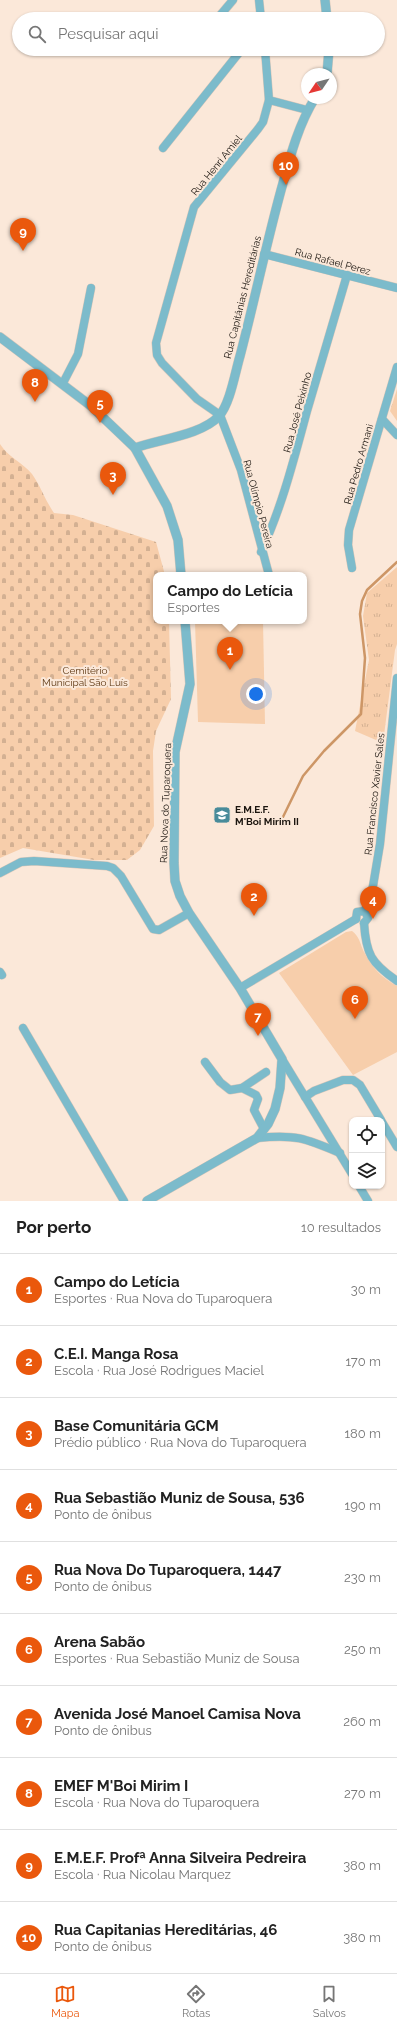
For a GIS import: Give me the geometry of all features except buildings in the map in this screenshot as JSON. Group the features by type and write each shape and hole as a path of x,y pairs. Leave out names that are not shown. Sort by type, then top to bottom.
{"street":[{"path":"223,12 233,0"},
{"path":"258,0 260,12"},
{"path":"325,0 326,12"},
{"path":"163,148 236,56"},
{"path":"265,56 269,100 307,110"},
{"path":"327,68 328,56"},
{"name":"Rua Henri Amiel","path":"220,415 197,399 162,363 157,355 156,343 194,207 263,122 269,100"},
{"name":"Rua Capitânias Hereditárias","path":"135,448 199,430 211,423 220,415 227,400 248,327 270,226 294,142 307,110 311,104"},
{"name":"Rua Rafael Perez","path":"264,254 397,288"},
{"name":"Rua José Peixinho","path":"261,552 273,527 300,442 315,382 347,275"},
{"path":"63,383 78,354 91,288"},
{"path":"0,337 63,383 91,406 135,448 167,506 178,540 181,572"},
{"name":"Rua Pedro Armani","path":"352,568 348,545 349,530 397,369"},
{"name":"Rua Olímpio Pereira","path":"220,415 241,470 267,572"},
{"path":"382,419 397,435"},
{"name":"Rua Nova do Tuparoquera","path":"185,624 190,684 175,752 175,881 180,896 189,913 240,988 282,1059"},
{"name":"Rua Francisco Xavier Sales","path":"360,921 368,916 365,911 373,886 380,844 397,678"},
{"path":"0,873 21,862 34,861 107,866 118,871 153,929 160,930 189,913"},
{"path":"240,988 360,921 369,955 382,971 397,981"},
{"path":"24,1028 124,1201"},
{"path":"282,1059 349,1169"},
{"path":"147,1201 257,1138 264,1129 275,1109 280,1088 282,1059"},
{"path":"205,1062 225,1087 230,1090 242,1088 266,1072"},
{"path":"306,1097 314,1091 343,1080 353,1080 360,1085 380,1117"},
{"path":"242,1088 256,1095 258,1099 254,1110 264,1129"},
{"path":"385,1126 397,1147"},
{"path":"257,1138 292,1136 309,1140 340,1154"},
{"path":"361,1189 368,1201"}],"green space":[{"path":"397,389 397,421 390,411"},
{"name":"Cemitério Municipal São Luís","path":"0,444 7,453 32,474 54,513 73,515 156,542 164,572 153,572 153,624 169,624 171,699 156,731 153,751 154,826 140,850 127,860 94,860 23,848 0,858"},
{"path":"397,567 397,644 383,743 355,731 369,660 363,616 367,593"},
{"path":"195,624 263,624 265,724 198,722"},
{"path":"352,931 358,938 364,952 374,968 382,976 397,986 397,1052 353,1075 279,973 346,932"}],"waterway":[{"path":"282,819 303,776 324,751 361,714 365,658 360,614 362,601 367,590 397,562"}],"place":[{"name":"Rua Capitanias Hereditárias, 46","path":"286,185"},
{"name":"E.M.E.F. Profª Anna Silveira Pedreira","path":"23,251"},
{"name":"EMEF M'Boi Mirim I","path":"35,402"},
{"name":"Rua Nova Do Tuparoquera, 1447","path":"100,423"},
{"name":"Base Comunitária GCM","path":"113,495"},
{"name":"Campo do Letícia","path":"230,670"},
{"name":"E.M.E.F. M'Boi Mirim II","path":"222,815"},
{"name":"C.E.I. Manga Rosa","path":"254,916"},
{"name":"Rua Sebastião Muniz de Sousa, 536","path":"373,919"},
{"name":"Arena Sabão","path":"355,1019"},
{"name":"Avenida José Manoel Camisa Nova","path":"258,1036"}]}
